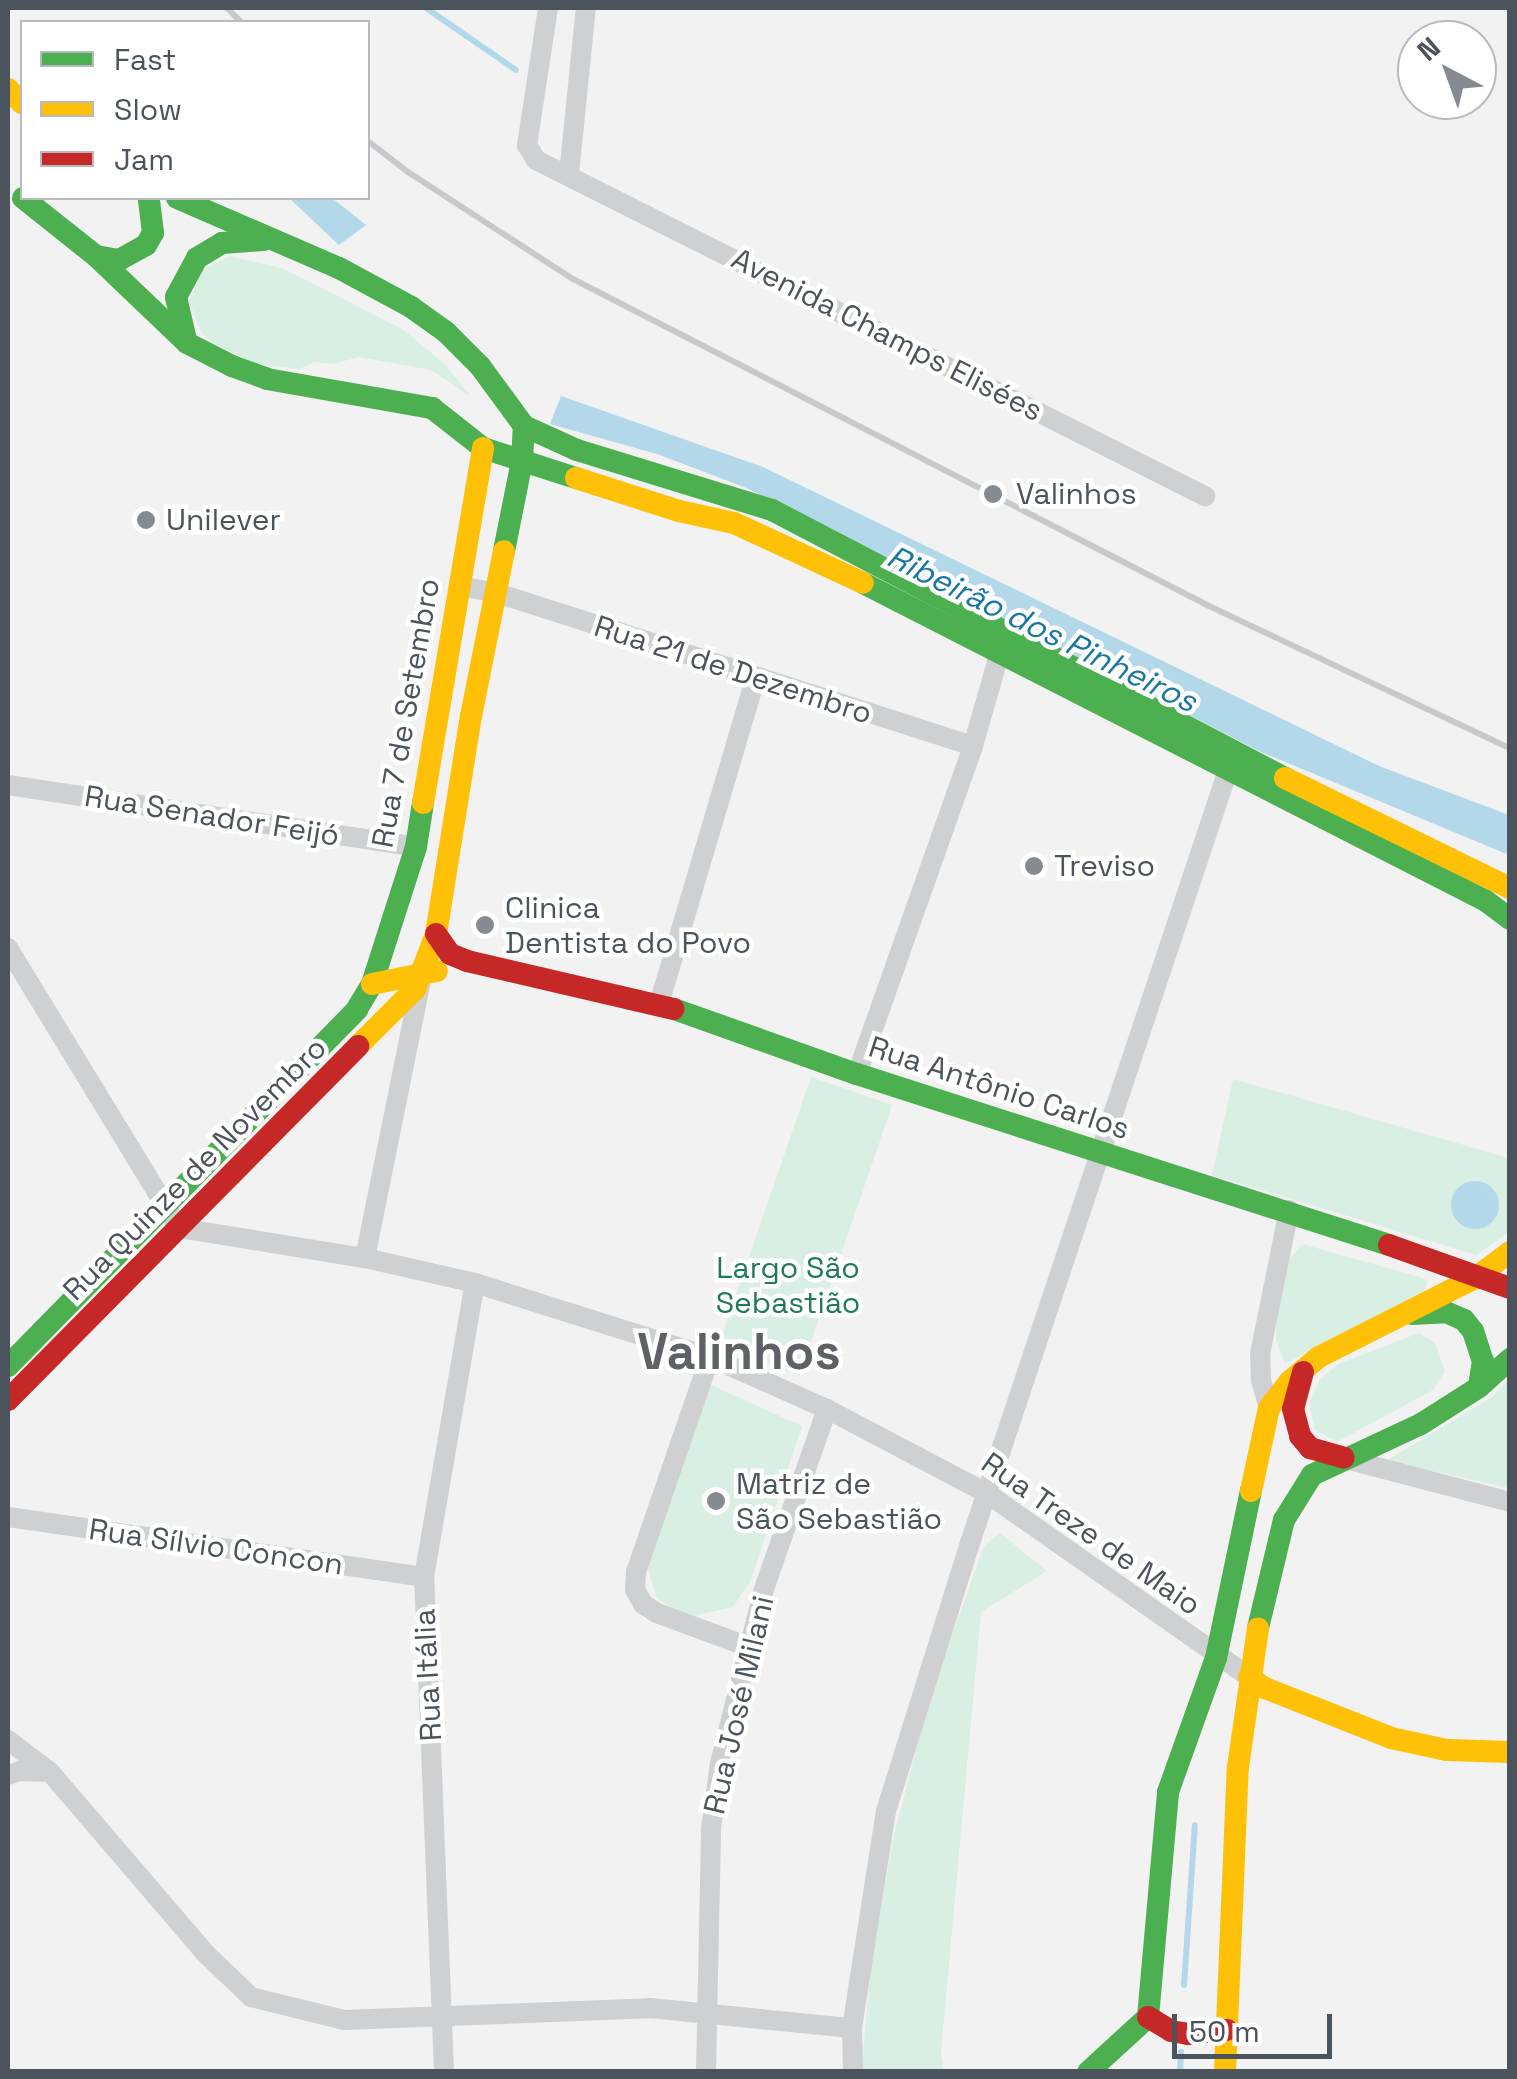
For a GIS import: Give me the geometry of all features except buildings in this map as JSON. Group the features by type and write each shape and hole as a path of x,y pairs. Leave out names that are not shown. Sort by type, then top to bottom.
{"main road":[{"path":"27,200 96,256 187,343 267,379 432,408 484,448 678,511 734,523 787,544 1004,640 1510,888"},
{"path":"96,256 119,260 146,246 153,233 150,200"},
{"path":"181,200 338,268 434,323 480,366 524,426 577,450 772,510 1004,640 1227,772 1486,901 1510,919"},
{"path":"187,343 176,297 198,258 222,243 266,240"},
{"path":"421,978 436,934 494,592 522,461 524,426"},
{"name":"Rua 7 de Setembro","path":"372,984 416,847 484,448"},
{"name":"Rua Antônio Carlos","path":"436,934 450,954 467,961 659,1004 857,1074 1289,1210 1510,1288"},
{"path":"372,984 421,978 467,961"},
{"name":"Rua Quinze de Novembro","path":"8,1400 402,1007 421,978"},
{"name":"Rua Quinze de Novembro","path":"8,1366 358,1009 372,984"},
{"path":"374,1033 388,1030 410,1040"},
{"path":"1088,2072 1148,2017 1168,1792 1216,1658 1268,1408 1320,1357 1475,1278 1510,1252"},
{"path":"1404,1315 1446,1312 1464,1320 1474,1331 1483,1362 1479,1388"},
{"path":"1225,2072 1238,1767 1249,1676 1284,1520 1297,1493 1312,1475 1421,1424 1479,1388 1510,1359"},
{"path":"1304,1370 1293,1409 1300,1436 1310,1448 1344,1458"},
{"name":"Rua Treze de Maio","path":"1249,1676 1266,1688 1391,1738 1447,1750 1510,1752"},
{"path":"1148,2017 1171,2031 1188,2034 1228,2030"}],"street":[{"name":"Avenida Champs Elisées","path":"548,8 528,145 536,160 1205,496"},
{"path":"569,174 586,8"},
{"name":"Rua 21 de Dezembro","path":"459,586 494,592 973,746"},
{"path":"857,1074 973,746 1004,640"},
{"path":"659,1004 755,679"},
{"path":"853,2072 852,2028 886,1812 924,1680 1227,772"},
{"name":"Rua Senador Feijó","path":"8,785 416,847"},
{"path":"8,948 179,1228"},
{"path":"365,1258 421,978"},
{"path":"1268,1408 1260,1380 1260,1354 1289,1210"},
{"name":"Rua Treze de Maio","path":"179,1228 365,1258 476,1283 710,1357 826,1408 988,1494 1216,1658 1249,1676"},
{"name":"Rua Itália","path":"444,2072 424,1577 476,1283"},
{"path":"710,1357 636,1572 635,1590 643,1604 657,1613 749,1646"},
{"name":"Rua José Milani","path":"706,2072 711,1830 720,1763 749,1646 826,1408"},
{"path":"1344,1458 1510,1502"},
{"name":"Rua Sílvio Concon","path":"8,1516 424,1577"},
{"path":"8,1740 50,1772 207,1954 250,1996 344,2020 650,2008 852,2028"},
{"path":"8,1775 20,1771 50,1772"}],"green space":[{"path":"230,256 284,269 402,329 445,364 470,396 431,370 359,357 333,364 314,362 299,369 256,364 215,345 202,333 189,302 202,270"},
{"name":"Largo São Sebastião","path":"811,1077 892,1105 799,1375 718,1347"},
{"path":"1233,1079 1509,1158 1509,1232 1476,1255 1212,1175"},
{"path":"1302,1244 1426,1279 1427,1283 1424,1291 1285,1364 1275,1338 1285,1265"},
{"path":"1419,1333 1435,1343 1445,1371 1433,1390 1337,1442 1315,1430 1309,1403 1319,1381 1338,1364"},
{"path":"1509,1379 1509,1488 1386,1461 1492,1397"},
{"name":"Largo São Sebastião","path":"711,1385 802,1426 751,1580 733,1607 684,1618 657,1598 646,1564"},
{"path":"1000,1533 1047,1571 981,1612 941,2053 944,2071 861,2072 871,1967 893,1839 928,1703 984,1546"}],"water":[{"path":"291,200 335,200 366,225 339,245"},
{"name":"Ribeirão dos Pinheiros","path":"561,396 763,467 1379,766 1509,815 1509,855 1259,751 749,489 657,454 550,424"},
{"path":"1475,1181 1492,1188 1499,1205 1492,1222 1475,1229 1458,1222 1451,1205 1458,1188"}],"waterway":[{"path":"426,8 516,70"},
{"path":"1184,1985 1195,1825"},
{"path":"1180,2072 1181,2052"}],"railway":[{"path":"227,8 239,20"},
{"path":"370,143 408,172 573,279 1207,605 1510,748"}],"traffic: fast":[{"path":"26,200 96,256 187,343 232,366 267,379 432,408 483,448 576,478"},
{"path":"96,256 119,260 146,245 153,233 149,200"},
{"path":"182,200 339,268 411,307 446,332 480,366 524,426"},
{"path":"186,340 176,297 197,258 222,243 263,240"},
{"path":"524,426 577,450 772,510 1285,778"},
{"path":"504,551 522,461 524,426"},
{"path":"863,583 1486,901 1510,919"},
{"path":"8,1366 357,1009 372,984 416,847 423,803"},
{"path":"674,1009 857,1074 1389,1245"},
{"path":"1412,1314 1446,1312 1464,1320 1473,1331 1483,1361 1479,1387"},
{"path":"1258,1628 1284,1520 1312,1475 1421,1424 1479,1387 1510,1359"},
{"path":"1088,2072 1148,2017 1168,1792 1216,1658 1251,1491"}],"traffic: slow":[{"path":"8,89 20,101"},
{"path":"423,803 483,448"},
{"path":"576,478 679,511 734,523 863,583"},
{"path":"358,1046 415,989 436,934 471,716 504,551"},
{"path":"1285,778 1510,888"},
{"path":"372,984 437,971"},
{"path":"1251,1491 1269,1408 1289,1382 1319,1357 1475,1278 1510,1252"},
{"path":"1225,2072 1238,1767 1258,1628"},
{"path":"1249,1677 1265,1688 1391,1738 1447,1750 1510,1752"}],"traffic: jam":[{"path":"436,934 450,954 467,961 674,1009"},
{"path":"8,1400 358,1046"},
{"path":"1389,1245 1510,1288"},
{"path":"1303,1372 1293,1409 1300,1436 1310,1448 1344,1458"},
{"path":"1148,2017 1171,2031 1188,2034 1227,2030"}],"place":[{"name":"Valinhos","path":"993,494"},
{"name":"Unilever","path":"146,520"},
{"name":"Treviso","path":"1034,866"},
{"name":"Clinica Dentista do Povo","path":"485,925"},
{"name":"Matriz de São Sebastião","path":"716,1501"}],"district":[{"name":"Valinhos","path":"739,1353"}]}
